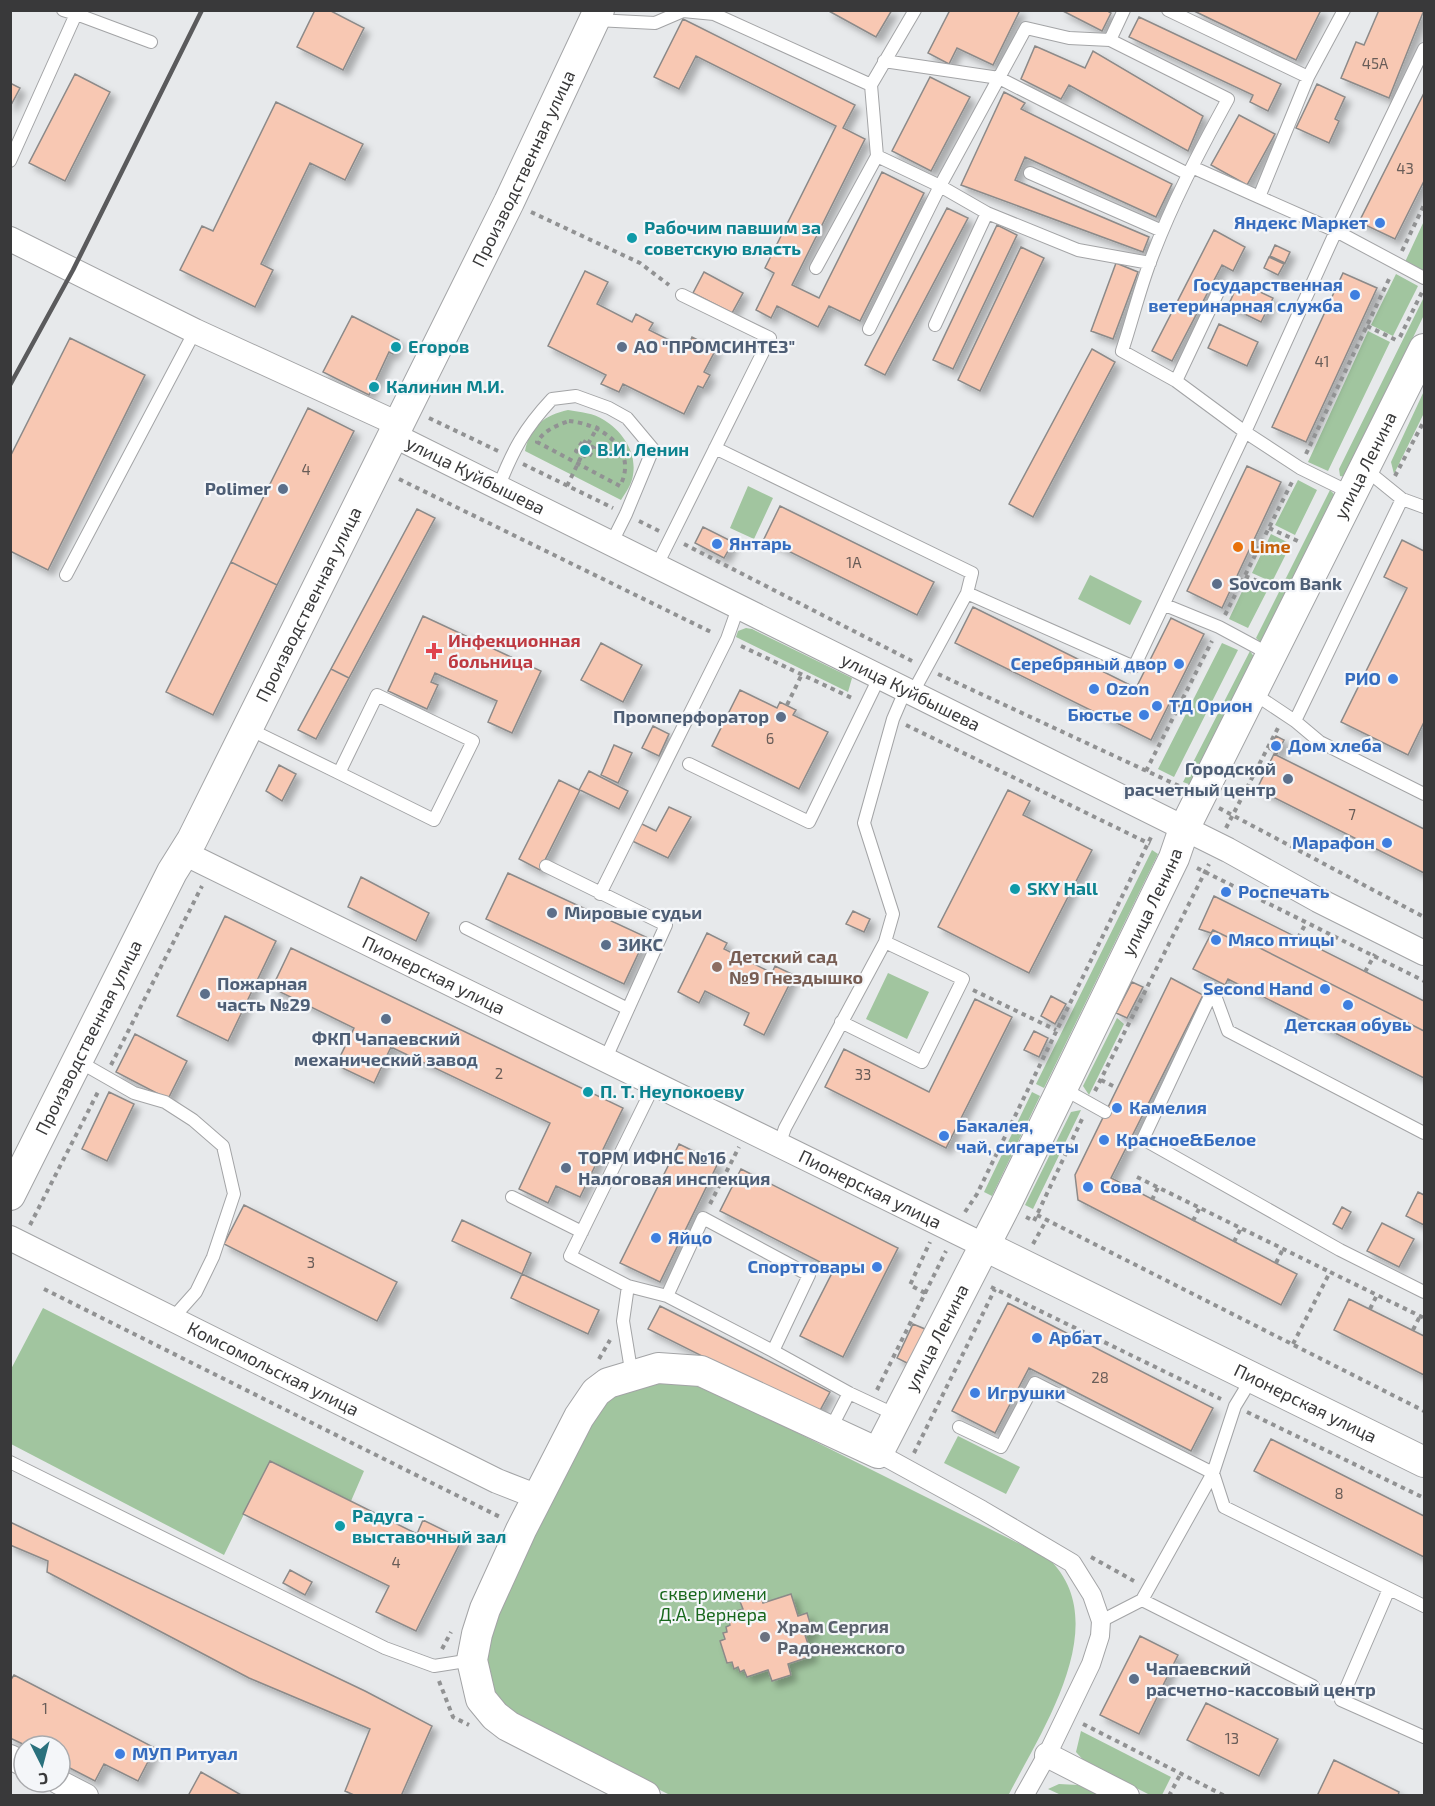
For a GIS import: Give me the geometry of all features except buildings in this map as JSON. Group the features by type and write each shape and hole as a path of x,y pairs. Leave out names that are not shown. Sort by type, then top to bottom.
{"street":[{"name":"Производственная улица","path":"10,1195 172,872 184,853 509,202 597,15"},
{"name":"улица Куйбышева","path":"10,239 195,331 399,422 498,488 1218,845 1318,900 1425,953"},
{"name":"улица Ленина","path":"878,1453 985,1246 1174,858 1173,823 1199,798 1358,481 1411,345"},
{"name":"Пионерская улица","path":"184,853 779,1144 944,1235 985,1246 1425,1462"},
{"name":"Комсомольская улица","path":"10,1238 497,1481 538,1497"},
{"path":"645,1796 611,1788 495,1716 481,1699 472,1660 485,1609 579,1417 596,1392 608,1383 658,1368 701,1371 830,1430 878,1453 982,1510 1072,1563 1092,1595 1101,1621 1100,1636 1092,1664 1024,1796"},
{"path":"1047,1755 1127,1796"},
{"path":"72,1789 86,1796"}],"lane":[{"path":"63,10 151,42"},
{"path":"816,268 877,156 871,85 915,10"},
{"path":"1110,40 1124,10"},
{"path":"1168,10 1308,77"},
{"path":"1259,197 1308,77 1344,10"},
{"path":"597,15 655,23 683,11 714,14 871,85"},
{"path":"10,161 76,14"},
{"path":"869,329 940,186 1026,28 1069,38 1110,40 1228,99 1190,170 1162,231 1122,351 1176,381 1245,432 1300,468 1389,487 1402,498 1425,507"},
{"path":"967,593 1134,666 1245,432 1336,231 1425,49"},
{"path":"884,61 999,78 1190,170 1336,231 1425,278"},
{"path":"877,156 940,186 987,213 1078,250 1150,263"},
{"path":"1030,173 1162,231"},
{"path":"935,324 987,213"},
{"path":"1176,381 1219,291"},
{"path":"656,567 770,338 682,295"},
{"path":"66,575 195,331"},
{"path":"498,488 511,457 531,422 552,399 576,396 609,408 627,418 653,449 626,514 610,544"},
{"path":"715,448 972,573 967,593 926,669 893,718 870,797 864,823 893,914 885,942 785,1128 779,1144"},
{"path":"1290,718 1402,498"},
{"path":"1165,604 1219,627 1271,655"},
{"path":"600,894 727,639 738,608"},
{"path":"689,764 809,822 879,678"},
{"path":"1252,693 1290,718 1320,742 1425,794"},
{"path":"246,728 434,820 473,741 377,694 339,773"},
{"path":"546,866 666,925 605,1060"},
{"path":"466,928 628,1009"},
{"path":"841,1022 922,1062 963,979 885,942"},
{"path":"1143,1139 1213,990 1228,1031 1425,1133"},
{"path":"77,1061 135,1093 165,1102 193,1120 223,1146 234,1194 213,1257 196,1292 172,1319"},
{"path":"655,1083 570,1256 628,1286 667,1296 849,1393 897,1415"},
{"path":"1062,1088 1105,1112"},
{"path":"1136,1128 1143,1139 1340,1250 1425,1292"},
{"path":"512,1197 582,1232"},
{"path":"667,1296 703,1218 809,1275 773,1351"},
{"path":"628,1286 624,1322 632,1376"},
{"path":"1101,1621 1142,1600 1213,1473 1235,1406 1252,1377"},
{"path":"959,1427 1001,1447 1035,1383 1213,1473 1224,1507 1425,1606"},
{"path":"830,1430 849,1393"},
{"path":"10,1462 386,1648 434,1666 472,1660"},
{"path":"1389,1589 1341,1700 1425,1737"},
{"path":"1142,1600 1313,1686"}],"path":[{"path":"509,202 640,263 682,295"},
{"path":"1146,771 1300,468 1425,205"},
{"path":"1367,326 1411,345"},
{"path":"588,444 609,408"},
{"path":"569,421 586,423 598,428 616,441 624,460 624,473 620,486 537,442 542,434 569,421"},
{"path":"1389,487 1425,421"},
{"path":"399,422 511,457 926,669 1146,771 1425,917"},
{"path":"583,441 588,444 594,448 588,458 576,451 583,441"},
{"path":"567,486 582,455"},
{"path":"376,468 866,705"},
{"path":"1269,528 1300,542"},
{"path":"1245,576 1277,589"},
{"path":"787,705 802,674"},
{"path":"893,718 1425,981"},
{"path":"1034,1221 1089,1103 1233,815 1290,718"},
{"path":"925,1293 910,1285 944,1235 962,1217 977,1194 1148,843 1173,823"},
{"path":"961,984 1056,1030"},
{"path":"1101,1080 1117,1088"},
{"path":"703,1218 749,1130"},
{"path":"1137,1177 1422,1317 1413,1330"},
{"path":"1152,1200 1158,1187"},
{"path":"1193,1221 1200,1207"},
{"path":"1037,1215 1425,1411"},
{"path":"1234,1242 1241,1228"},
{"path":"871,1402 940,1263 944,1235"},
{"path":"1276,1263 1283,1249"},
{"path":"940,1263 1425,1498"},
{"path":"1293,1344 1330,1272"},
{"path":"44,1289 506,1520"},
{"path":"911,1459 995,1289"},
{"path":"1370,1309 1377,1295"},
{"path":"1066,1716 1225,1796"},
{"path":"1169,1796 1181,1773"}],"green space":[{"path":"1424,221 1424,271 1405,262"},
{"path":"1396,274 1418,286 1393,336 1371,325"},
{"path":"1424,297 1424,315 1345,477 1340,476 1339,469"},
{"path":"1368,331 1390,342 1328,471 1308,462"},
{"path":"1424,391 1424,413 1394,474 1391,462"},
{"path":"568,410 600,418 617,430 627,443 634,466 630,485 621,500 525,451 527,442 540,423 552,415"},
{"path":"1298,480 1317,490 1295,535 1275,525"},
{"path":"748,486 773,498 754,539 730,528"},
{"path":"1330,490 1335,495 1267,639 1260,642 1256,638"},
{"path":"1271,534 1291,544 1272,582 1252,573"},
{"path":"1090,575 1142,601 1130,625 1078,599"},
{"path":"1247,581 1267,591 1248,628 1229,619"},
{"path":"746,628 852,678 848,692 736,637 738,631"},
{"path":"1222,643 1238,650 1174,777 1158,769"},
{"path":"1250,651 1257,661 1194,786 1183,782"},
{"path":"1152,850 1158,854 1044,1088 1036,1084"},
{"path":"888,973 929,992 907,1039 866,1019"},
{"path":"1117,1018 1124,1024 1089,1095 1083,1086"},
{"path":"1032,1092 1040,1096 992,1196 984,1192"},
{"path":"1081,1110 1033,1209 1025,1205 1071,1112"},
{"path":"43,1308 364,1471 351,1501 270,1461 224,1555 11,1444 10,1371"},
{"name":"сквер имени Д.А. Вернера","path":"637,1382 702,1385 1048,1558 1067,1584 1075,1613 1074,1644 1066,1677 1053,1709 1008,1796 670,1795 516,1719 490,1692 484,1636 599,1406"},
{"path":"958,1436 1020,1467 1006,1494 944,1463"},
{"path":"1081,1731 1171,1777 1162,1795 1150,1795 1085,1762 1076,1752"},
{"path":"1059,1784 1078,1785 1100,1795 1061,1795 1048,1789"}],"railway":[{"path":"10,385 73,270 202,10"}],"place":[{"name":"Яндекс Маркет","path":"1380,223"},
{"name":"Рабочим павшим за советскую власть","path":"632,238"},
{"name":"Государственная ветеринарная служба","path":"1355,295"},
{"name":"Егоров","path":"396,347"},
{"name":"АО \"ПРОМСИНТЕЗ\"","path":"622,347"},
{"name":"Калинин М.И.","path":"374,387"},
{"name":"В.И. Ленин","path":"585,450"},
{"name":"Polimer","path":"283,489"},
{"name":"Янтарь","path":"717,544"},
{"name":"Lime","path":"1238,547"},
{"name":"Sovcom Bank","path":"1217,584"},
{"name":"Инфекционная больница","path":"434,651"},
{"name":"Серебряный двор","path":"1179,664"},
{"name":"РИО","path":"1393,679"},
{"name":"Ozon","path":"1094,689"},
{"name":"ТД Орион","path":"1157,706"},
{"name":"Бюстье","path":"1144,715"},
{"name":"Промперфоратор","path":"781,717"},
{"name":"Дом хлеба","path":"1276,746"},
{"name":"Городской расчетный центр","path":"1288,779"},
{"name":"Марафон","path":"1387,843"},
{"name":"SKY Hall","path":"1015,889"},
{"name":"Роспечать","path":"1226,892"},
{"name":"Мировые судьи","path":"552,913"},
{"name":"Мясо птицы","path":"1216,940"},
{"name":"ЗИКС","path":"606,945"},
{"name":"Детский сад №9 Гнездышко","path":"717,967"},
{"name":"Second Hand","path":"1325,989"},
{"name":"Пожарная часть №29","path":"205,994"},
{"name":"Детская обувь","path":"1348,1005"},
{"name":"ФКП Чапаевский механический завод","path":"386,1019"},
{"name":"П. Т. Неупокоеву","path":"588,1092"},
{"name":"Камелия","path":"1117,1108"},
{"name":"Бакалея, чай, сигареты","path":"944,1136"},
{"name":"Красное&Белое","path":"1104,1140"},
{"name":"ТОРМ ИФНС №16 Налоговая инспекция","path":"566,1168"},
{"name":"Сова","path":"1088,1187"},
{"name":"Яйцо","path":"656,1238"},
{"name":"Спорттовары","path":"877,1267"},
{"name":"Арбат","path":"1037,1338"},
{"name":"Игрушки","path":"975,1393"},
{"name":"Радуга - выставочный зал","path":"340,1526"},
{"name":"Храм Сергия Радонежского","path":"765,1637"},
{"name":"Чапаевский расчетно-кассовый центр","path":"1134,1679"},
{"name":"МУП Ритуал","path":"120,1754"}]}
